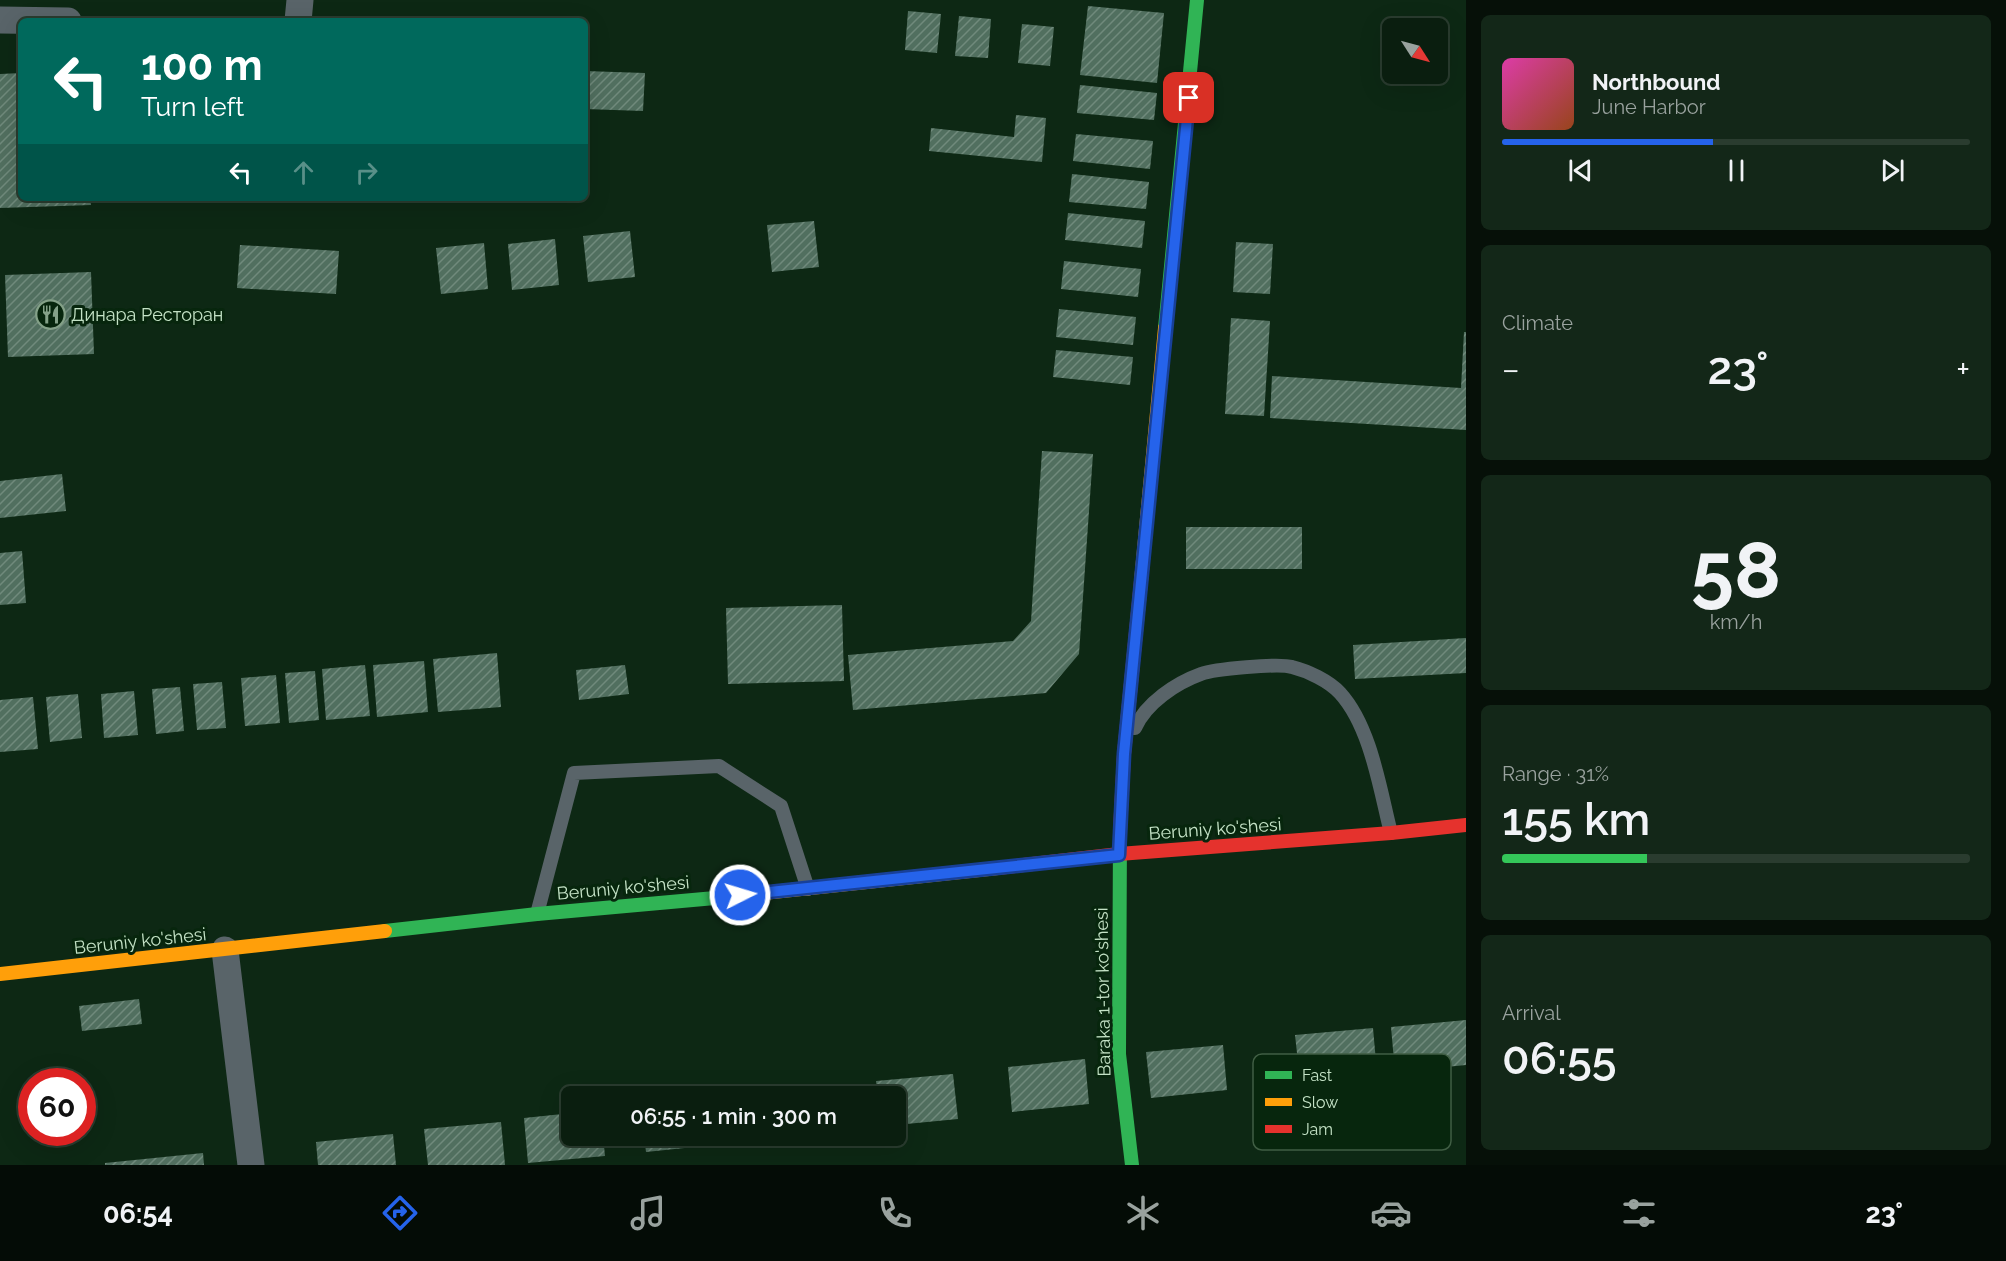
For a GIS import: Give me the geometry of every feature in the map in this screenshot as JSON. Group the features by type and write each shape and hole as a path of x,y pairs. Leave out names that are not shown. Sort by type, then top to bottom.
{"main road":[{"name":"Baraka 1-tor ko'shesi","path":"1132,1165 1119,1054 1119,855 1124,754 1197,0"},
{"name":"Beruniy ko'shesi","path":"0,974 537,914 808,889 1119,855 1466,825"}],"street":[{"path":"298,18 300,0"},
{"path":"0,20 18,20"},
{"path":"225,950 251,1165"}],"lane":[{"path":"1124,754 1139,720 1166,691 1202,673 1246,667 1291,666 1326,681 1339,692 1352,709 1369,747 1391,833"},
{"path":"537,914 574,773 718,766 781,806 808,889"}],"building":[{"path":"1088,6 1164,13 1157,83 1080,75"},
{"path":"908,11 941,14 937,53 905,50"},
{"path":"959,16 991,19 988,58 955,56"},
{"path":"1022,24 1054,27 1050,66 1018,63"},
{"path":"588,71 645,73 643,111 588,109"},
{"path":"18,73 18,201 90,201 91,205 0,208 0,74"},
{"path":"1080,85 1157,93 1154,120 1077,113"},
{"path":"1016,115 1046,118 1042,162 929,151 931,128 1014,137"},
{"path":"1076,134 1153,141 1150,169 1073,161"},
{"path":"1072,174 1149,182 1146,209 1069,202"},
{"path":"1068,213 1145,221 1142,248 1065,240"},
{"path":"814,221 819,267 772,272 767,225"},
{"path":"630,231 635,277 588,282 583,236"},
{"path":"555,239 559,285 512,290 508,244"},
{"path":"1236,242 1273,244 1270,294 1233,292"},
{"path":"484,243 488,289 441,294 436,248"},
{"path":"240,245 339,251 336,294 237,288"},
{"path":"1064,261 1141,269 1138,297 1061,289"},
{"name":"Динара Ресторан","path":"91,272 94,354 8,357 5,275"},
{"path":"1059,309 1136,317 1133,345 1056,337"},
{"path":"1231,318 1270,321 1264,416 1225,414"},
{"path":"1464,332 1466,332 1466,430 1270,418 1272,376 1461,388"},
{"path":"1056,350 1133,357 1130,385 1053,377"},
{"path":"1042,451 1093,454 1079,654 1046,693 853,710 848,655 1013,641 1031,621"},
{"path":"62,474 66,511 0,518 0,481"},
{"path":"1186,527 1302,527 1302,569 1186,569"},
{"path":"22,551 26,603 0,605 0,553"},
{"path":"842,605 844,681 728,684 726,608"},
{"path":"1466,638 1466,673 1355,679 1353,645"},
{"path":"497,653 501,707 438,712 433,659"},
{"path":"424,661 428,712 377,717 373,665"},
{"path":"365,665 370,716 326,720 322,669"},
{"path":"625,665 629,694 579,700 576,670"},
{"path":"315,671 319,720 289,723 285,673"},
{"path":"276,675 280,723 245,726 241,678"},
{"path":"222,682 226,728 197,730 193,684"},
{"path":"180,687 184,731 156,734 152,689"},
{"path":"134,691 138,735 104,738 101,694"},
{"path":"78,694 82,738 50,742 46,697"},
{"path":"33,697 38,749 0,752 0,700"},
{"path":"139,999 142,1024 82,1031 79,1006"},
{"path":"1466,1020 1466,1065 1451,1066 1451,1054 1393,1054 1391,1027"},
{"path":"1373,1028 1375,1054 1297,1054 1295,1035"},
{"path":"1223,1045 1227,1090 1151,1098 1146,1052"},
{"path":"1085,1059 1089,1104 1012,1112 1008,1067"},
{"path":"953,1074 958,1119 906,1124 906,1086 877,1086 876,1081"},
{"path":"561,1114 561,1146 604,1146 605,1156 528,1163 524,1118"},
{"path":"501,1122 505,1165 428,1165 424,1129"},
{"path":"393,1134 396,1165 318,1165 316,1142"},
{"path":"645,1146 704,1146 646,1152"},
{"path":"203,1153 204,1165 105,1165 105,1163"}],"traffic: fast":[{"path":"1165,328 1197,0"},
{"path":"1120,831 1119,1054 1132,1165"},
{"path":"385,931 537,914 726,897"}],"traffic: slow":[{"path":"1141,581 1165,328"},
{"path":"726,897 998,868"},
{"path":"0,974 385,931"}],"traffic: jam":[{"path":"1120,831 1124,754 1141,581"},
{"path":"998,868 1119,854 1466,825"}],"place":[{"name":"Динара Ресторан","path":"50,315"}],"route":[{"path":"740,895 1119,855 1124,754 1189,98"}]}
